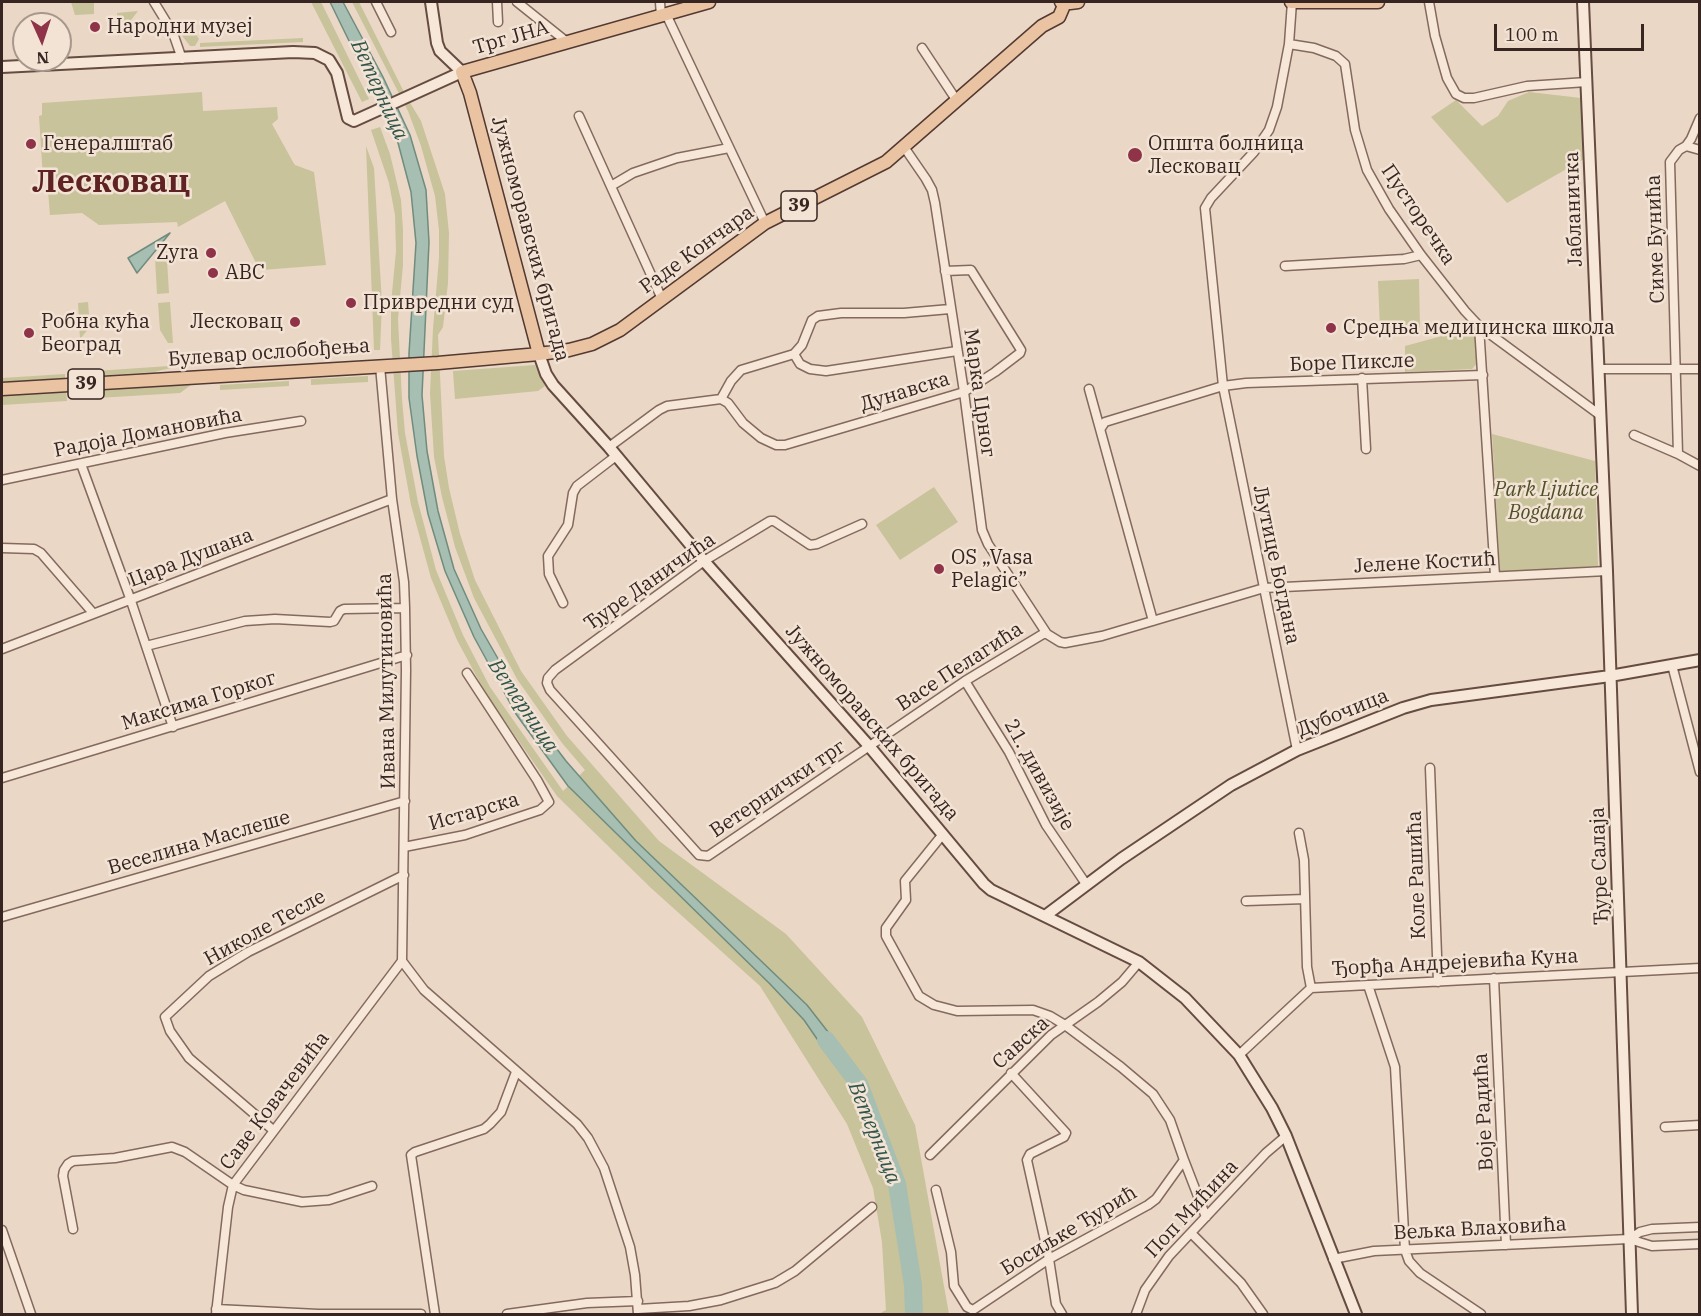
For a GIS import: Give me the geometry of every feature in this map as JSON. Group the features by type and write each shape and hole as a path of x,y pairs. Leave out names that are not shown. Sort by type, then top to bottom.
{"main road":[{"path":"567,42 710,2"},
{"path":"1063,2 1078,2"},
{"name":"Раде Кончара","path":"539,354 569,351 592,344 620,330 765,223 886,162 1042,26 1059,17 1063,2"},
{"path":"1292,2 1378,2"},
{"name":"Трг ЈНА","path":"462,72 567,42"},
{"name":"Јужноморавских бригада","path":"462,72 473,104 539,354"},
{"name":"Булевар ослобођења","path":"2,389 438,363 539,354"}],"street":[{"path":"2,67 182,59 173,33 154,2"},
{"path":"376,2 391,32"},
{"path":"431,2 437,43 446,58 462,72"},
{"path":"497,2 498,22"},
{"name":"Трг ЈНА","path":"518,2 567,42"},
{"path":"660,2 664,15 765,223"},
{"name":"Љутице Богдана","path":"1292,2 1289,44 1277,107 1269,130 1254,152 1211,198 1205,208 1223,386 1297,750"},
{"path":"1429,2 1435,36 1447,78 1456,94 1464,98 1474,98 1527,86 1587,82"},
{"name":"Јабланичка","path":"1583,2 1600,416"},
{"name":"Пусторечка","path":"1289,44 1314,48 1336,56 1345,64 1355,130 1367,170 1389,209 1421,255 1465,311 1479,326 1600,416"},
{"path":"922,48 957,101"},
{"name":"Трг ЈНА","path":"182,59 293,52 315,53 328,60 337,73 348,117 354,121 462,72"},
{"path":"579,116 662,299"},
{"name":"Симе Бунића","path":"1677,370 1670,162 1692,139 1700,118"},
{"path":"1686,146 1700,150"},
{"name":"Марка Црног","path":"904,147 932,190 964,392 981,530 1047,634"},
{"path":"611,186 633,173 677,158 729,148"},
{"path":"1285,266 1404,259 1421,255"},
{"name":"Дунавска","path":"721,399 728,403 743,423 761,438 769,443 785,445 964,392 995,372 1021,350 971,270 945,271"},
{"path":"563,603 549,574 548,556 568,525 573,493 577,486 612,452 659,410 667,406 721,399 731,381 741,370 794,354 802,345 812,320 818,316 950,309"},
{"path":"1479,326 1495,576"},
{"path":"794,354 800,364 810,369 826,371 957,351"},
{"name":"Јужноморавских бригада","path":"539,354 546,374 553,385 704,561 869,746 984,884 991,890 1140,962 1185,998 1239,1055 1272,1108 1286,1136 1356,1314"},
{"name":"Ивана Милутиновића","path":"386,365 392,499 404,582 405,608 402,961"},
{"path":"1599,369 1700,369"},
{"path":"1677,370 1678,454"},
{"name":"Боре Пиксле","path":"1223,386 1362,378 1483,375"},
{"path":"1362,378 1366,449"},
{"path":"1101,428 1105,422 1223,386"},
{"path":"1089,389 1153,621"},
{"name":"Ђуре Салаја","path":"1600,416 1622,971 1632,1314"},
{"name":"Радоја Домановића","path":"2,480 225,433 301,421"},
{"path":"1634,435 1700,466"},
{"path":"81,464 130,598 173,727"},
{"name":"Цара Душана","path":"2,649 392,499"},
{"name":"Ђуре Даничића","path":"608,752 550,690 547,683 548,678 555,670 704,561 770,521 774,521 810,545 862,524"},
{"path":"2,548 34,549 41,553 93,613"},
{"name":"Јелене Костић","path":"1246,594 1264,588 1607,571"},
{"name":"Васе Пелагића","path":"869,746 965,681 1036,637 1047,634 1065,644 1102,636 1246,594"},
{"path":"146,646 245,621 275,619 333,621 340,610 344,609 405,608"},
{"name":"Максима Горког","path":"2,778 406,655"},
{"name":"Дубочица","path":"1045,916 1086,884 1231,785 1297,750 1402,708 1431,700 1610,676 1700,660"},
{"path":"1672,665 1700,772"},
{"name":"Истарска","path":"404,847 465,834 540,810 549,802 467,674"},
{"name":"21. дивизије","path":"965,681 1009,752 1046,825 1086,884"},
{"name":"Ветернички трг","path":"608,752 688,844 699,855 708,856 869,746"},
{"name":"Коле Рашића","path":"1430,768 1438,982"},
{"name":"Веселина Маслеше","path":"2,917 405,801"},
{"path":"1299,833 1304,860 1307,967 1311,987"},
{"path":"943,834 905,881 906,900 886,928 886,936 919,996 934,1005 957,1011 1033,1010 1065,1025 1121,1067 1153,1095 1170,1120 1206,1217"},
{"name":"Николе Тесле","path":"273,1130 189,1058 170,1031 165,1017 209,976 248,952 404,875"},
{"path":"1246,900 1305,899"},
{"path":"402,961 424,990 577,1124 597,1153 630,1247 638,1308"},
{"name":"Саве Ковачевића","path":"216,1311 228,1207 233,1185 402,961"},
{"name":"Савска","path":"930,1155 1051,1035 1098,1002 1122,982 1140,962"},
{"name":"Ђорђа Андрејевића Куна","path":"1239,1055 1311,987 1700,968"},
{"name":"Воје Радића","path":"1494,978 1506,1245"},
{"path":"1368,985 1395,1067 1405,1250 1409,1261 1420,1273 1481,1314"},
{"path":"435,1314 411,1155 484,1129 501,1112 516,1072"},
{"path":"1011,1073 1066,1133 1064,1137 1028,1156 1059,1313"},
{"path":"1665,1127 1700,1125"},
{"name":"Поп Мићина","path":"1136,1314 1145,1290 1153,1277 1266,1153 1286,1136"},
{"path":"73,1229 63,1176 66,1166 73,1161 115,1158 175,1147 233,1185 255,1192 312,1203 372,1186"},
{"name":"Босиљке Ђурић","path":"936,1190 951,1252 954,1286 967,1307 973,1310 1049,1259 1148,1205 1156,1199 1184,1160"},
{"path":"507,1314 587,1303 638,1308 689,1306 721,1300 775,1283 795,1271 872,1207"},
{"name":"Вељка Влаховића","path":"1629,1239 1640,1232 1652,1229 1700,1227"},
{"path":"2,1230 31,1314"},
{"path":"1191,1233 1241,1283 1263,1314"},
{"name":"Вељка Влаховића","path":"1333,1259 1361,1252 1629,1239 1652,1245 1700,1244"},
{"path":"216,1311 422,1314"}],"green space":[{"path":"71,2 94,2 94,14 75,15"},
{"path":"311,2 321,2 369,99 362,102"},
{"path":"352,2 359,2 421,121 445,194 449,233 448,283 443,327 438,335 444,456 460,534 475,580 521,671 567,736 659,841 786,934 862,1017 915,1125 949,1314 879,1314 886,1310 882,1242 873,1188 847,1124 760,986 651,888 557,796 486,694 457,640 431,578 411,505 398,433 391,339 391,304 396,251 395,215 389,183 371,130 380,127 390,154 401,200 403,265 398,319 405,433 418,502 436,570 463,635 490,687 563,791 585,770 562,743 517,679 474,598 455,547 434,457 430,393 439,258 439,230 435,196 408,111"},
{"path":"138,11 118,37 117,13"},
{"path":"191,27 199,39 195,46 190,46 180,33"},
{"path":"303,38 303,42 200,47 200,43"},
{"path":"202,92 203,111 277,107 278,119 272,124 293,162 295,165 314,172 326,265 262,270 257,265 225,201 178,227 177,222 99,225 82,213 50,215 47,179 43,178 39,116 42,115 42,103"},
{"path":"1529,92 1581,98 1584,159 1507,203 1431,117 1456,100 1482,126 1498,116 1508,101"},
{"path":"366,146 374,168 382,304 380,350 374,350"},
{"path":"166,244 169,293 157,294 155,258"},
{"path":"1419,279 1420,328 1380,329 1378,281"},
{"path":"88,302 90,327 80,339 78,303"},
{"path":"170,302 173,343 168,343 160,330 158,303"},
{"path":"1468,329 1476,339 1478,362 1472,369 1405,372 1405,346"},
{"path":"184,365 154,372 81,377 81,372"},
{"path":"535,365 545,386 538,391 455,399 453,371"},
{"path":"65,374 65,378 2,382 2,378"},
{"path":"368,376 368,382 311,385 311,379"},
{"path":"289,381 289,386 220,390 220,385"},
{"path":"195,382 180,393 81,399 81,389"},
{"path":"66,390 67,401 2,405 2,394"},
{"name":"Park Ljutice Bogdana","path":"1492,434 1595,461 1598,566 1500,572"},
{"path":"934,487 958,522 900,560 876,525"}],"water":[{"path":"330,2 343,2 383,77 410,135 426,190 429,242 422,395 427,451 438,511 454,569 481,629 528,711 566,761 636,841 807,1005 846,1055 835,1065 804,1020 770,984 568,786 516,714 474,637 445,571 428,514 417,456 409,398 409,353 416,243 411,192 397,139"},
{"path":"170,233 137,273 128,258"}],"waterway":[{"name":"Ветерница","path":"826,1040 859,1084 897,1184 913,1285 914,1314"}],"place":[{"name":"Народни музеј","path":"95,27"},
{"name":"Генералштаб","path":"31,144"},
{"name":"Општа болница Лесковац","path":"1135,155"},
{"name":"Zyra","path":"211,253"},
{"name":"ABC","path":"213,273"},
{"name":"Привредни суд","path":"351,303"},
{"name":"Лесковац","path":"295,322"},
{"name":"Средња медицинска школа","path":"1331,328"},
{"name":"Робна кућа Београд","path":"29,333"},
{"name":"OS „Vasa Pelagic”","path":"939,569"}],"district":[{"name":"Лесковац","path":"111,183"}]}
